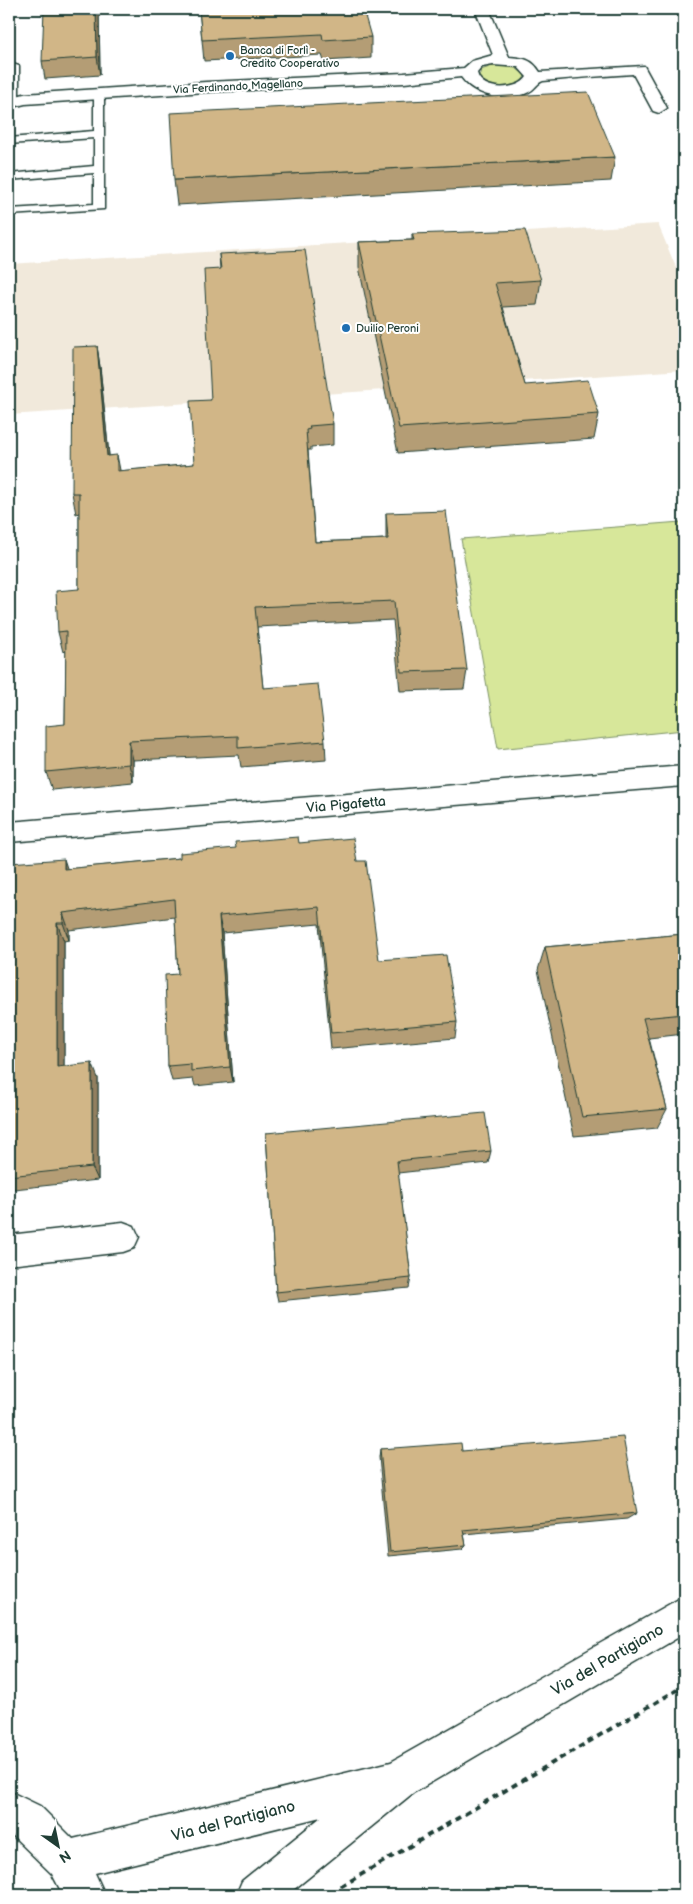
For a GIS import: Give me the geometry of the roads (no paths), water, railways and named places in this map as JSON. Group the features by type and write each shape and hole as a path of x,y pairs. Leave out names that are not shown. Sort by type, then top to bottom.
{"street":[{"path":"482,9 502,59"},
{"name":"Via Ferdinando Magellano","path":"11,102 99,94 404,78 469,72 471,68 484,61 502,59 522,63 529,67 535,77"},
{"path":"469,72 469,78 479,87 499,92 520,90 528,86 535,77 638,69 659,108"},
{"name":"Via Pigafetta","path":"9,832 684,776"},
{"path":"9,1250 123,1237"},
{"name":"Via del Partigiano","path":"256,1895 399,1779 684,1614"},
{"name":"Via del Partigiano","path":"66,1860 399,1779"},
{"path":"9,1811 26,1820 66,1860 85,1895"}],"lane":[{"path":"9,66 14,66 11,102"},
{"path":"9,212 100,206 99,94"},
{"path":"9,141 100,134"},
{"path":"9,177 100,169"}],"place":[{"name":"Banca di Forlì - Credito Cooperativo","path":"230,56"},
{"name":"Duilio Peroni","path":"346,328"}]}
